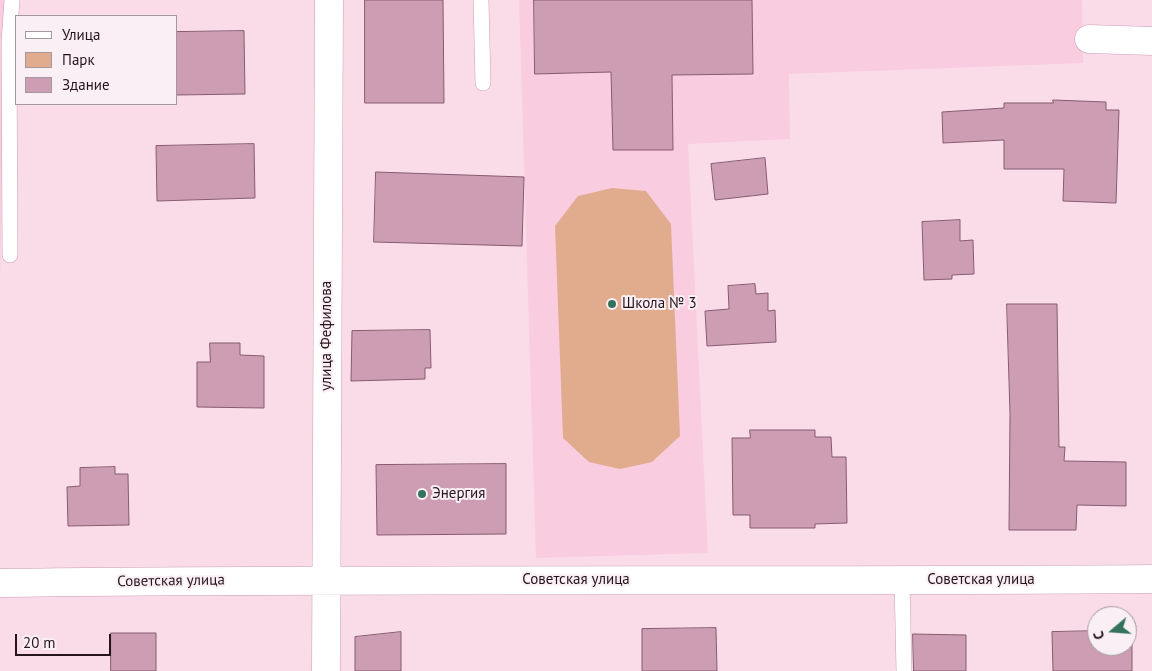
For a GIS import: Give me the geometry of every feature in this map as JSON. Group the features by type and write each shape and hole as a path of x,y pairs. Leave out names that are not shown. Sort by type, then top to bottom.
{"main road":[{"name":"улица Фефилова","path":"326,671 329,0"},
{"path":"1089,39 1152,41"},
{"name":"Советская улица","path":"0,583 325,579 902,581 1152,579"}],"lane":[{"path":"10,255 5,42 12,0"},
{"path":"481,0 482,83"},
{"path":"902,581 904,671"}],"shaded area":[{"path":"0,0 5,0 0,284"},
{"name":"Школа № 3","path":"519,0 1082,0 1083,63 789,74 790,139 688,144 708,553 536,558"}],"green space":[{"path":"612,188 646,191 671,224 680,436 652,462 620,469 589,462 563,438 555,226 578,196"}],"building":[{"path":"365,0 443,0 444,103 365,103"},
{"path":"534,0 752,0 753,74 672,75 673,150 613,150 611,72 535,74"},
{"path":"244,31 245,94 178,95 178,32"},
{"path":"1053,100 1106,102 1106,110 1119,110 1116,203 1063,201 1064,169 1004,169 1004,140 943,143 942,112 1004,108 1004,103 1053,103"},
{"path":"254,144 255,198 157,201 156,146"},
{"path":"765,158 768,194 715,200 711,164"},
{"path":"376,172 524,177 522,246 374,242"},
{"path":"960,220 960,241 973,240 974,274 952,275 952,279 924,280 922,222"},
{"path":"755,284 756,294 768,293 768,311 775,310 776,342 707,346 705,311 729,309 728,286"},
{"path":"1007,304 1057,304 1059,447 1065,447 1064,461 1126,462 1126,506 1077,505 1076,530 1009,530 1010,414"},
{"path":"430,330 431,368 425,368 425,379 351,381 352,331"},
{"path":"210,343 240,343 240,355 264,356 264,408 197,407 197,362 210,362"},
{"path":"750,430 815,430 815,437 831,437 832,457 846,457 847,523 815,524 815,528 750,528 750,515 733,515 732,438 750,438"},
{"path":"506,464 506,534 377,535 376,465"},
{"path":"115,467 115,474 128,474 129,525 68,526 67,487 80,486 80,468"},
{"path":"716,628 717,671 642,671 642,629"},
{"path":"1087,631 1087,656 1132,656 1132,671 1053,671 1052,632"},
{"path":"401,632 401,671 355,671 355,637"},
{"path":"111,633 156,633 156,671 111,671"},
{"path":"913,634 966,635 966,671 914,671"}],"place":[{"name":"Школа № 3","path":"612,304"},
{"name":"Энергия","path":"422,494"}]}
